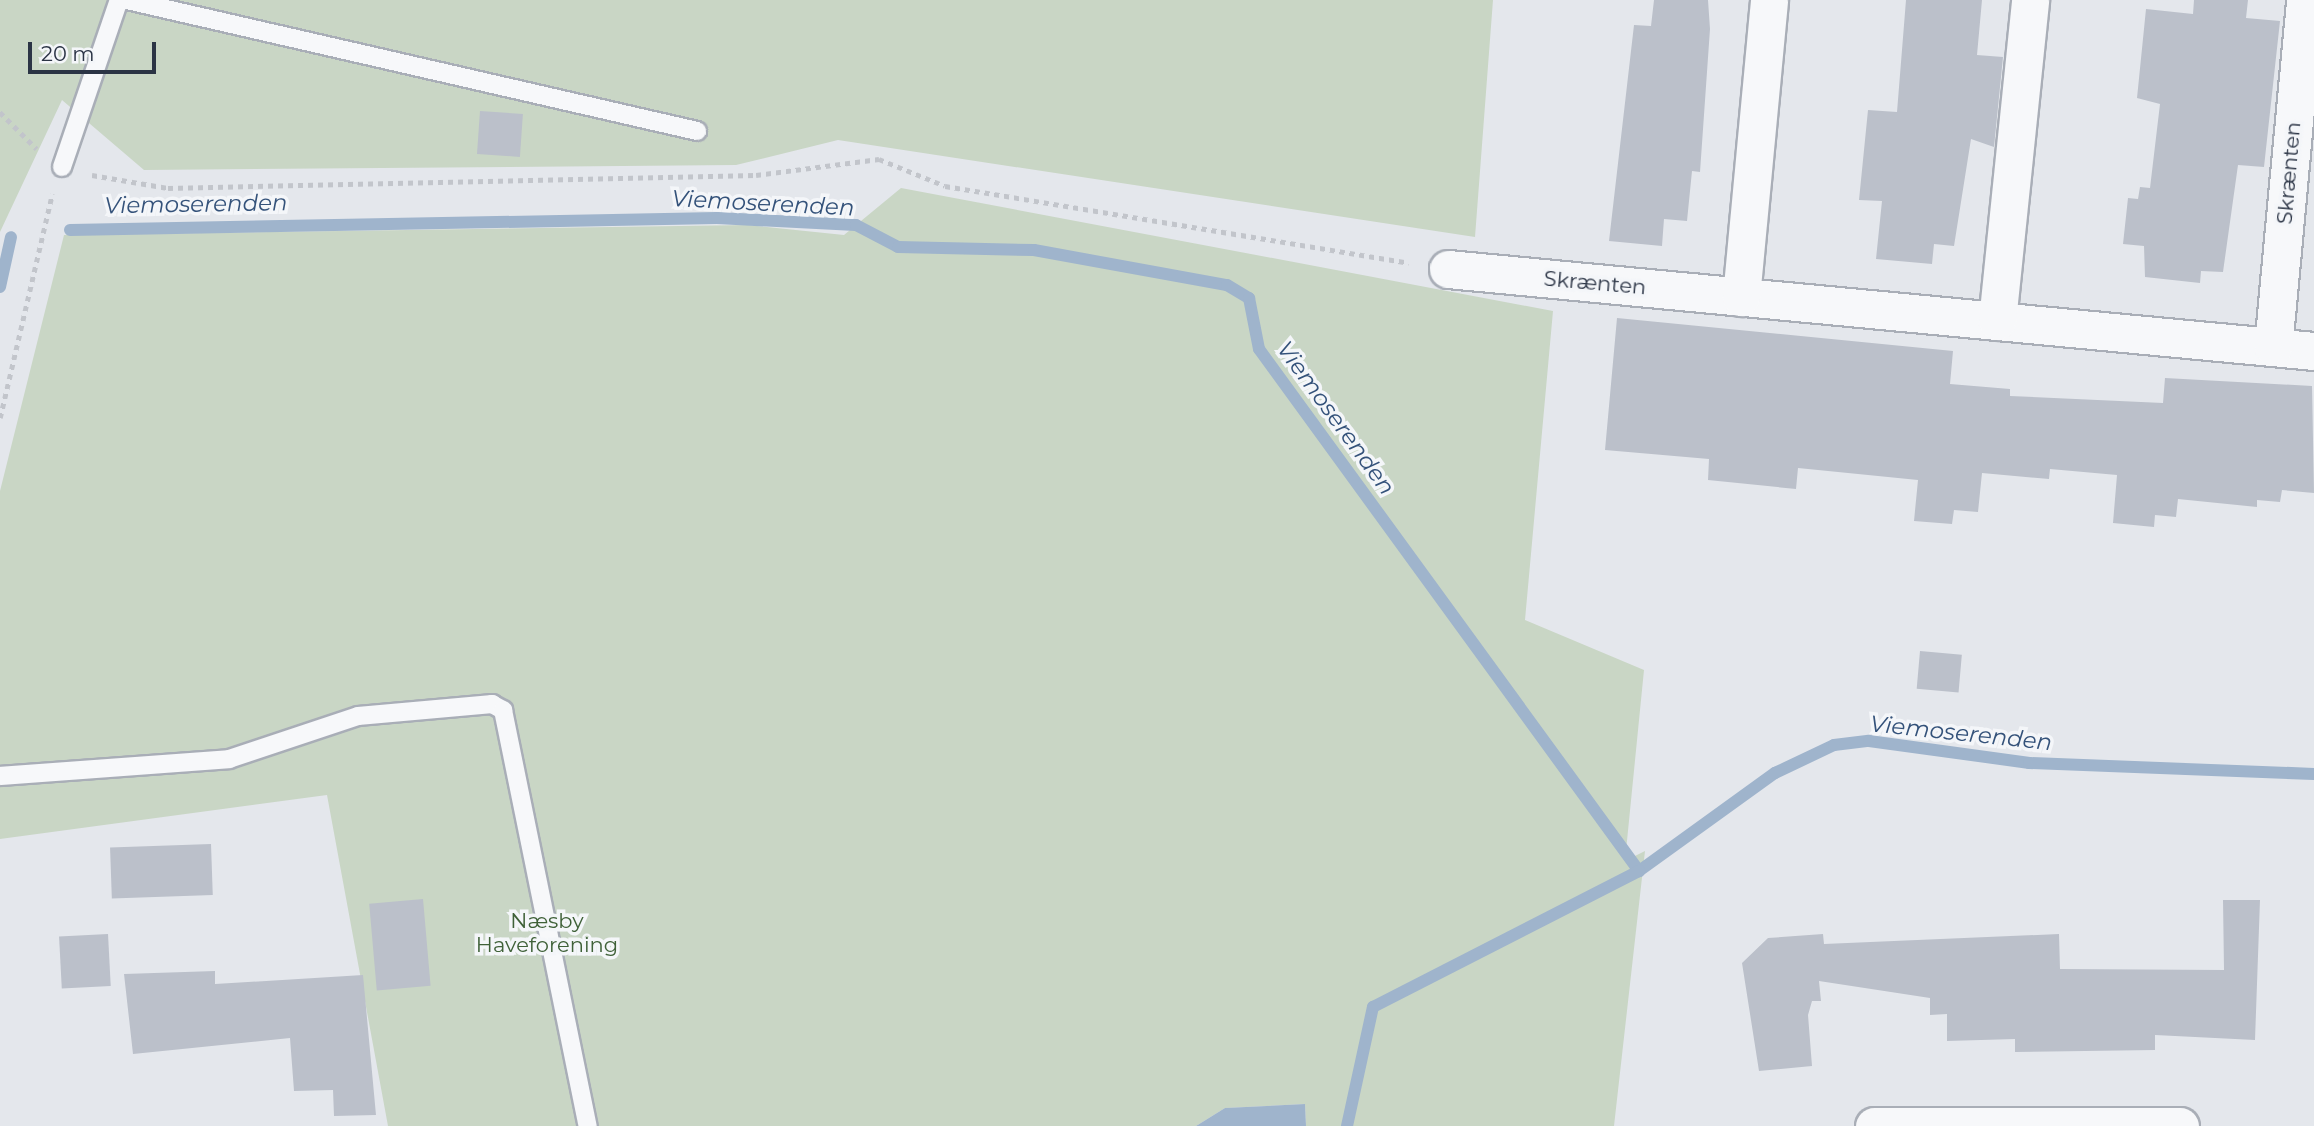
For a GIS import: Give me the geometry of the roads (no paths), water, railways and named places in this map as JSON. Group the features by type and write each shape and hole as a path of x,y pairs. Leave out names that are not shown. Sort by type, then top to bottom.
{"street":[{"path":"1741,297 1769,0"},
{"path":"1997,321 2031,0"},
{"name":"Skrænten","path":"2273,347 2305,0"},
{"name":"Skrænten","path":"1448,270 2314,351"},
{"path":"1875,1125 2180,1126"}],"lane":[{"path":"61,167 119,0"},
{"path":"127,0 697,131"},
{"path":"0,776 229,760 358,716 492,704 503,710 588,1126"}],"water":[{"path":"1305,1104 1306,1126 1196,1126 1225,1108"}],"waterway":[{"name":"Viemoserenden","path":"70,230 717,218 856,225 898,247 1034,250 1227,285 1249,298 1259,349 1639,871 1775,773 1834,745 1869,741 2029,763 2314,774"},
{"name":"Viemoserenden","path":"0,287 11,237"},
{"path":"1347,1126 1373,1007 1639,871"}],"park label":[{"name":"Næsby Haveforening","path":"547,933"}]}
